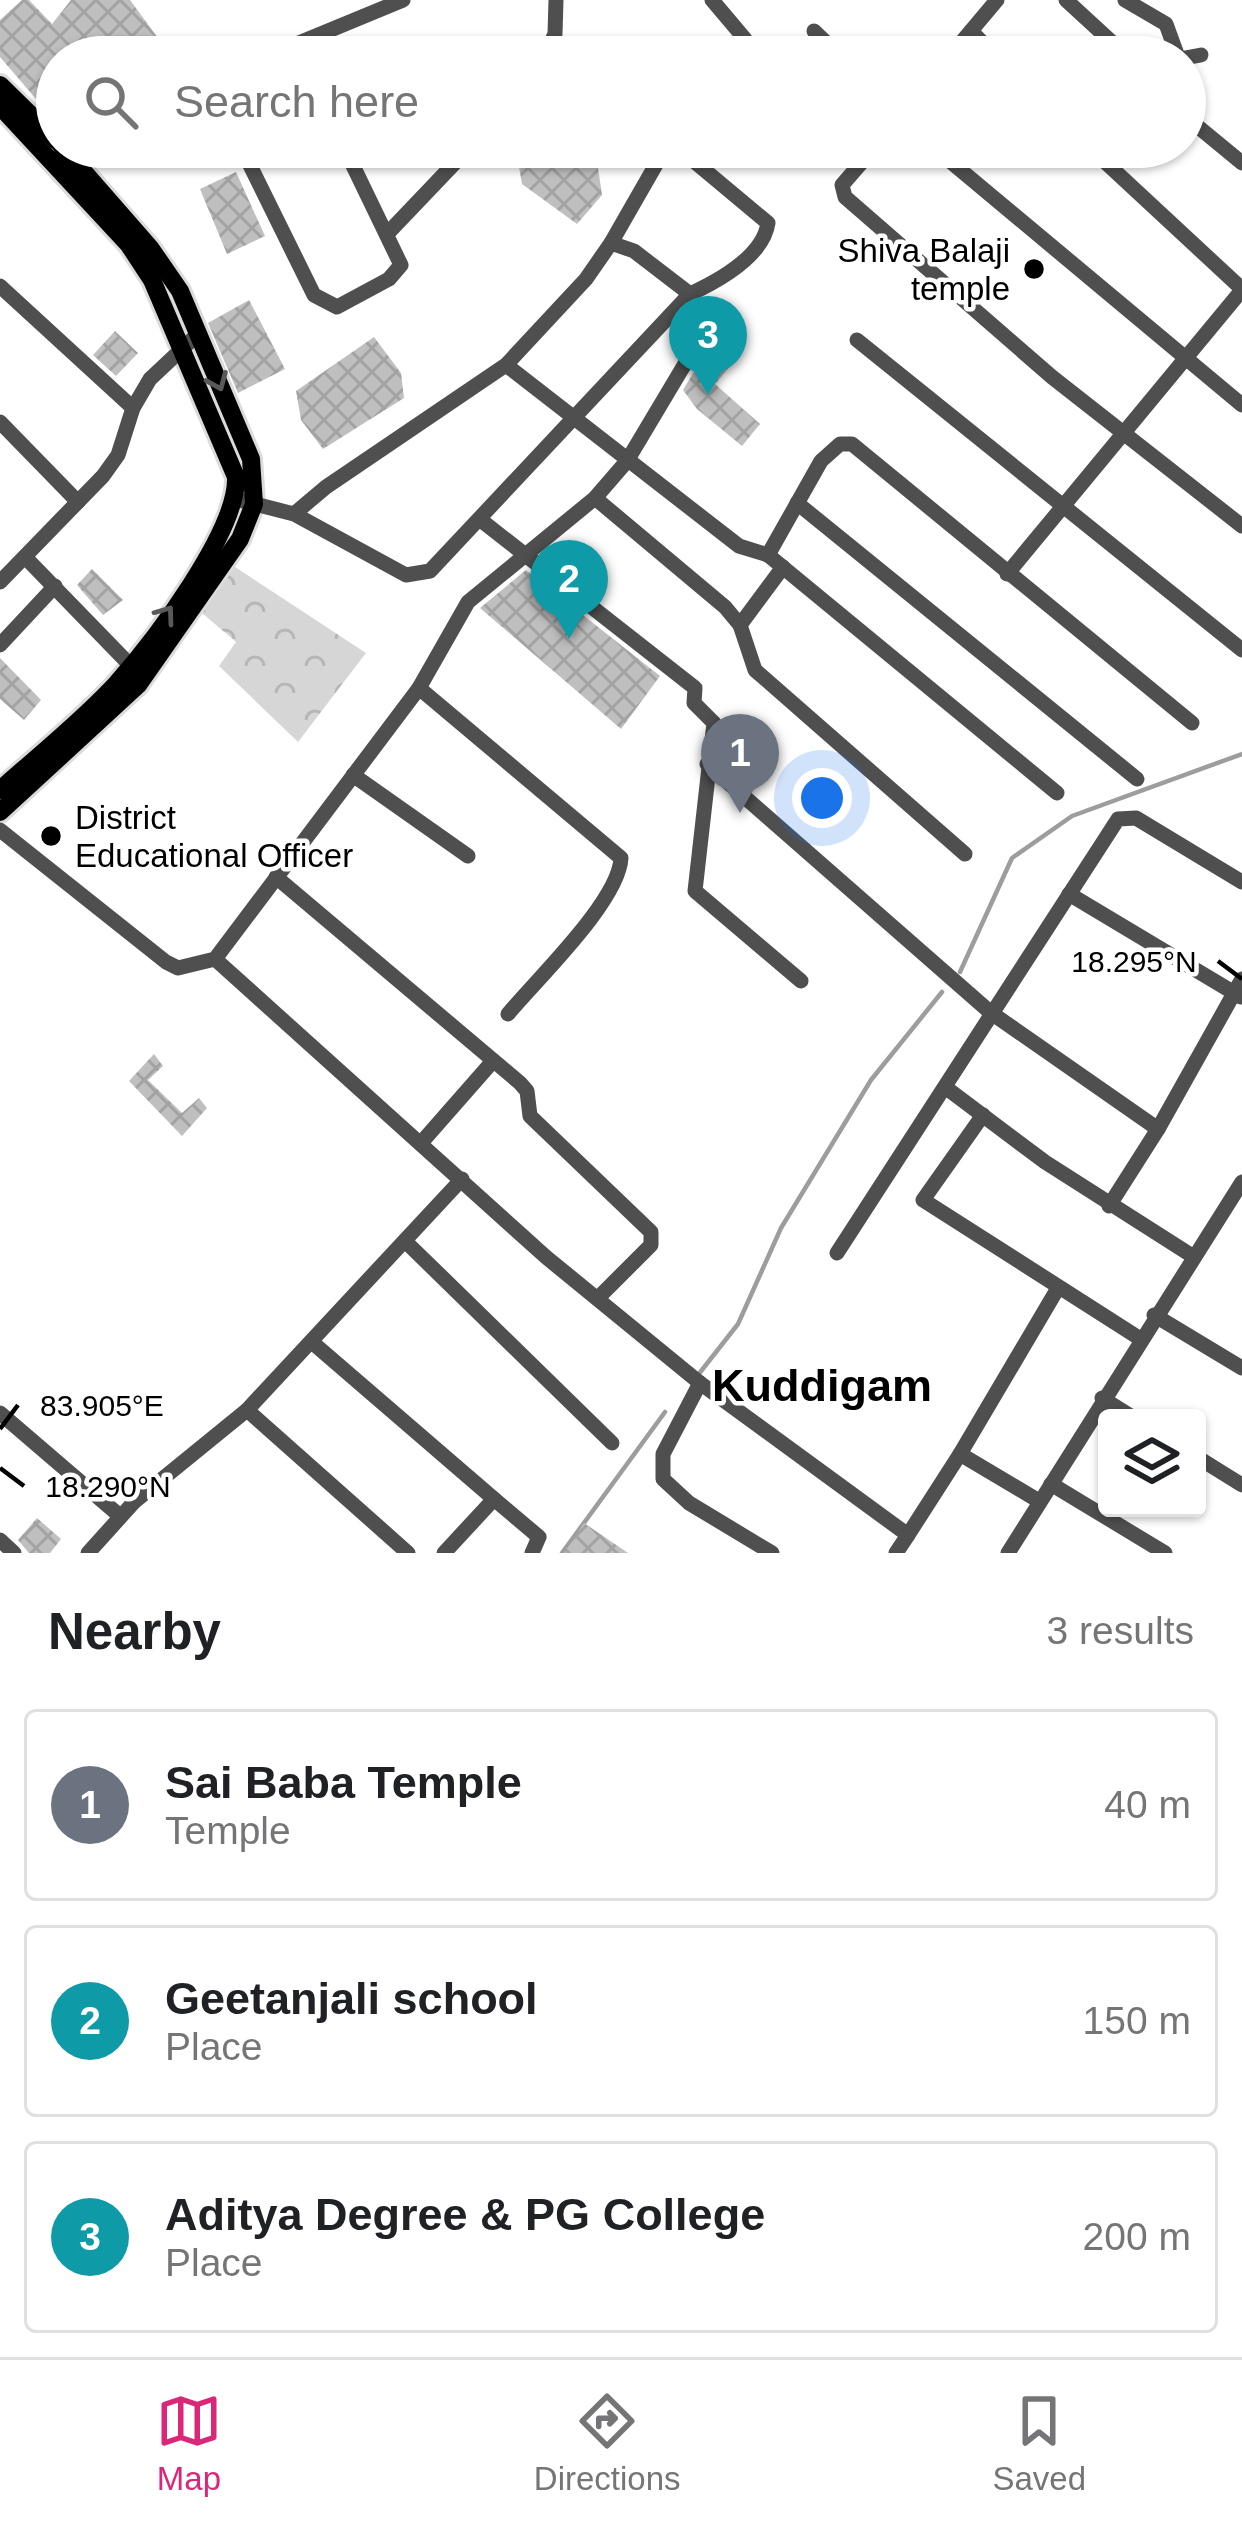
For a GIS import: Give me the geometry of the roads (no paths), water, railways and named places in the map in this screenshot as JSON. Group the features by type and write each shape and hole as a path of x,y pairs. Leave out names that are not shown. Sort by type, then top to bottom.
{"main road":[{"path":"0,85 36,118"},
{"path":"0,106 36,145"},
{"path":"58,168 129,245 190,339"},
{"path":"0,812 138,685 240,539 245,502 167,270 83,168"},
{"path":"0,790 130,665 245,502"}],"street":[{"path":"331,36 404,0"},
{"path":"554,36 556,0"},
{"path":"712,0 743,36"},
{"path":"967,36 997,0"},
{"path":"1066,0 1105,36"},
{"path":"1125,0 1166,24 1174,36"},
{"path":"814,31 819,36"},
{"path":"971,31 976,36"},
{"path":"1206,134 1242,164"},
{"path":"253,168 321,303 337,307 396,272 400,256 355,168"},
{"path":"388,233 450,168"},
{"path":"294,514 506,365 586,279 654,168"},
{"path":"245,502 294,514 417,577 430,572 689,294 733,271 767,232 768,223 702,168"},
{"path":"856,168 841,191 906,254 1124,436 1242,526"},
{"path":"955,168 1242,405"},
{"path":"1007,574 1242,290 1111,168"},
{"path":"611,243 634,251 689,294"},
{"path":"0,286 134,408"},
{"path":"0,582 118,455 134,408 190,339"},
{"path":"857,340 1242,650"},
{"path":"0,830 166,962 178,968 215,958 419,688 468,602 525,551 563,530 595,498 627,461 698,342"},
{"path":"506,365 627,461 783,567 1057,793"},
{"path":"0,422 78,502"},
{"path":"759,552 797,503 821,461 845,442 1192,723"},
{"path":"595,498 725,607 739,624 755,670 965,854"},
{"path":"797,503 1137,779"},
{"path":"482,521 695,688 694,703 710,716 695,891 801,981"},
{"path":"25,557 130,665"},
{"path":"739,624 783,567"},
{"path":"0,645 55,586"},
{"path":"419,688 621,858 618,877 583,926 508,1014"},
{"path":"707,764 990,1012 1157,1129"},
{"path":"353,775 468,856"},
{"path":"837,1253 1118,819 1127,816 1242,882"},
{"path":"276,877 527,1090 530,1116 651,1232 651,1245 599,1297"},
{"path":"1069,894 1239,990 1109,1206"},
{"path":"215,958 546,1257 700,1383 908,1535"},
{"path":"421,1143 493,1061"},
{"path":"945,1087 1109,1206 1194,1257"},
{"path":"983,1114 922,1200 1139,1338"},
{"path":"88,1553 120,1516 247,1410 463,1179"},
{"path":"1008,1553 1139,1338 1242,1182"},
{"path":"405,1241 612,1443"},
{"path":"896,1553 1058,1288"},
{"path":"1154,1315 1242,1369"},
{"path":"313,1343 539,1537 532,1553"},
{"path":"700,1383 663,1454 662,1479 689,1503 772,1553"},
{"path":"1102,1398 1120,1409"},
{"path":"247,1410 408,1553"},
{"path":"0,1413 120,1516"},
{"path":"960,1454 1039,1502"},
{"path":"1206,1463 1242,1485"},
{"path":"1051,1484 1165,1553"},
{"path":"444,1553 494,1499"},
{"path":"0,1540 14,1553"}],"waterway":[{"path":"960,972 1012,858 1072,816 1242,754"},
{"path":"698,1375 738,1324 781,1228 871,1080 942,992"},
{"path":"562,1553 665,1412"}],"place":[{"name":"Shiva Balaji temple","path":"1034,269"},
{"name":"Aditya Degree & PG College","path":"708,395"},
{"name":"Geetanjali school","path":"569,639"},
{"name":"Sai Baba Temple","path":"740,813"},
{"name":"District Educational Officer","path":"51,836"}],"district":[{"name":"Kuddigam","path":"822,1385"}]}
